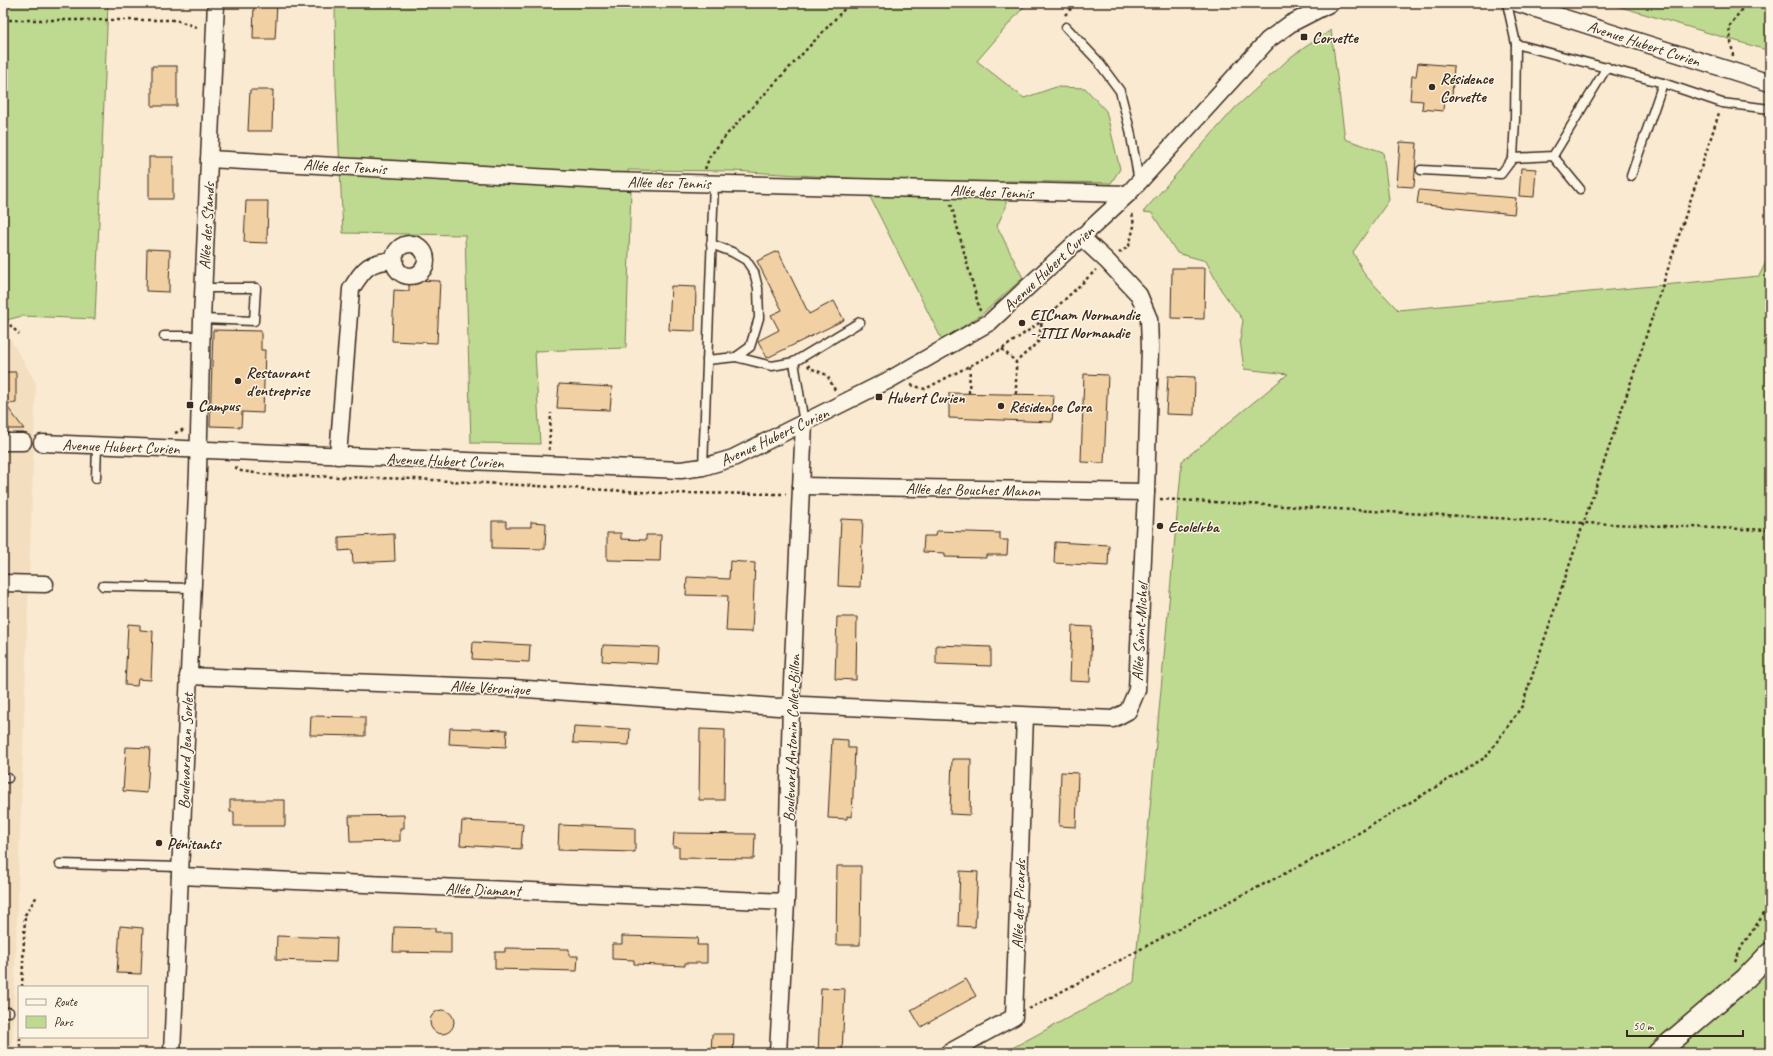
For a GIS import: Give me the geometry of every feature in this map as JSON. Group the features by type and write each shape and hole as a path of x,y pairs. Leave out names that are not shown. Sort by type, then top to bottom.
{"street":[{"name":"Allée des Stands","path":"198,450 201,336 216,3"},
{"name":"Avenue Hubert Curien","path":"42,443 681,470 703,467 734,458 889,380 990,322 1133,188 1268,40 1290,24 1312,11 1331,3"},
{"name":"Avenue Hubert Curien","path":"1518,3 1770,83"},
{"name":"Allée des Tennis","path":"209,159 608,181 948,189 1133,188"},
{"name":"Allée Saint-Michel","path":"791,705 1108,719 1113,719 1128,711 1137,690 1150,347 1149,319 1139,295 1107,261 1081,237"},
{"path":"338,456 351,289 363,271 378,261 395,260"},
{"name":"Boulevard Antonin Collet-Billon","path":"778,1053 786,902 791,705 804,422"},
{"path":"3,442 23,442"},
{"name":"Boulevard Jean Sorlet","path":"172,1053 198,450"},
{"name":"Allée des Bouches Manon","path":"801,486 1145,495"},
{"path":"3,583 45,584"},
{"name":"Allée Véronique","path":"188,676 513,688 778,707 791,705"},
{"name":"Allée des Picards","path":"1014,1017 1024,716"},
{"name":"Allée Diamant","path":"180,872 786,902"},
{"path":"1658,1053 1746,978 1770,953"},
{"path":"948,1053 1014,1017"}],"lane":[{"path":"1421,170 1501,174 1513,158 1516,119 1516,44 1507,3"},
{"path":"1066,27 1097,60 1120,92 1130,130 1133,188"},
{"path":"1516,44 1608,67 1663,83 1722,103 1770,109"},
{"path":"1553,156 1608,67"},
{"path":"1631,176 1663,83"},
{"path":"1513,158 1553,156"},
{"path":"1553,156 1580,189"},
{"path":"703,467 711,244 708,183"},
{"path":"711,244 732,252 746,260 754,272 758,288 759,318 750,347 736,357"},
{"path":"202,319 254,321 256,288 204,288"},
{"path":"707,360 736,357 772,366 794,362 860,322"},
{"path":"164,336 201,336"},
{"path":"794,362 804,422"},
{"path":"96,478 97,445"},
{"path":"103,586 192,588"},
{"path":"60,864 180,872"}],"path":[{"path":"708,183 704,170 710,156 850,3"},
{"path":"1735,72 1729,27 1746,3"},
{"path":"3,20 176,20 215,32"},
{"path":"1014,1017 1221,906 1327,852 1486,757 1522,706 1584,523 1722,103"},
{"path":"889,380 925,389 1002,350 1042,321 1107,261 1129,246 1134,226 1133,188"},
{"path":"948,189 981,315"},
{"path":"3,315 19,334"},
{"path":"1016,394 1016,362 1038,342 1042,321"},
{"path":"1002,350 1016,362"},
{"path":"802,357 810,368 827,375 843,404"},
{"path":"969,393 970,366"},
{"path":"548,464 551,413"},
{"path":"1145,495 1584,523 1770,530"},
{"path":"22,986 25,915 37,896"},
{"path":"1733,967 1742,946 1770,905"},
{"path":"20,1038 20,1053"}],"shaded area":[{"path":"3,327 36,383 12,1053 3,1053"}],"green space":[{"path":"3,3 108,3 95,319 22,316 3,321"},
{"path":"335,3 1027,3 977,61 1024,98 1056,87 1085,88 1106,111 1120,169 1111,183 1006,181 1006,207 997,226 1023,278 981,315 942,340 861,179 734,171 628,170 631,190 626,348 535,351 540,444 471,443 465,235 343,233 336,86"},
{"path":"1607,3 1770,3 1770,51"},
{"path":"1331,30 1345,139 1383,152 1389,200 1353,252 1365,275 1398,310 1759,276 1770,254 1770,1053 1003,1053 1134,982 1182,461 1288,374 1244,369 1240,340 1243,320 1221,290 1206,261 1177,253 1152,213 1143,212 1234,109 1292,56"}],"building":[{"path":"254,3 277,3 275,39 253,39"},
{"name":"Résidence Corvette","path":"1418,63 1454,66 1452,97 1444,97 1443,111 1422,109 1423,101 1410,100 1412,76 1416,76"},
{"path":"152,66 177,66 177,106 152,106"},
{"path":"250,90 273,90 272,131 248,131"},
{"path":"1400,142 1417,143 1414,187 1397,186"},
{"path":"149,157 173,157 173,199 149,199"},
{"path":"1521,168 1536,169 1534,197 1519,196"},
{"path":"1419,190 1516,198 1514,214 1417,204"},
{"path":"246,201 268,201 267,243 244,242"},
{"path":"147,249 170,250 169,292 146,291"},
{"path":"778,251 809,314 834,301 844,320 767,358 758,341 779,330 771,315 782,310 757,261"},
{"path":"1172,268 1205,268 1204,319 1171,318"},
{"path":"409,280 440,281 437,343 392,341 394,290 409,291"},
{"path":"671,286 696,287 695,331 669,330"},
{"name":"Restaurant d'entreprise","path":"213,330 261,331 261,350 265,350 263,413 242,412 241,427 210,426"},
{"path":"3,372 16,372 16,403 5,404 24,429 9,429 7,424 3,424"},
{"path":"1084,374 1108,375 1104,463 1081,462"},
{"path":"1168,376 1195,377 1194,415 1166,414"},
{"path":"559,384 612,387 610,410 557,408"},
{"name":"Résidence Cora","path":"949,393 1054,395 1052,422 949,418"},
{"path":"841,519 863,520 860,587 838,586"},
{"path":"492,521 506,521 506,527 531,527 531,522 546,523 545,549 492,548"},
{"path":"936,531 1000,533 1000,540 1008,540 1007,555 986,555 986,558 945,557 945,553 923,552 924,536 935,536"},
{"path":"607,533 621,533 621,539 646,540 646,535 661,535 660,561 607,560"},
{"path":"394,534 395,561 353,563 352,550 339,551 339,537"},
{"path":"1055,542 1109,545 1108,566 1054,563"},
{"path":"730,561 755,563 752,632 726,631 728,596 686,595 687,577 729,579"},
{"path":"837,617 857,617 856,680 835,679"},
{"path":"128,624 140,625 140,630 153,631 151,680 138,679 137,686 125,685"},
{"path":"1072,626 1092,627 1090,682 1070,681"},
{"path":"473,642 530,645 529,662 472,659"},
{"path":"603,645 659,647 658,664 602,661"},
{"path":"936,645 991,647 991,666 936,664"},
{"path":"311,716 365,717 365,736 310,735"},
{"path":"574,726 630,729 629,745 573,743"},
{"path":"450,728 507,730 506,747 449,744"},
{"path":"700,729 725,730 724,800 699,800"},
{"path":"832,739 848,740 848,748 855,748 852,817 847,816 847,819 828,818"},
{"path":"126,747 150,748 147,793 123,791"},
{"path":"952,759 971,759 970,815 950,814"},
{"path":"1061,772 1078,773 1076,827 1059,826"},
{"path":"230,800 285,800 285,826 234,826 234,812 230,812"},
{"path":"404,815 404,828 400,828 400,841 350,842 349,816"},
{"path":"462,821 523,824 521,849 460,845"},
{"path":"559,825 635,828 635,852 558,850"},
{"path":"674,833 755,834 754,859 679,858 679,847 673,847"},
{"path":"837,866 861,866 860,945 836,945"},
{"path":"960,871 978,872 975,927 958,926"},
{"path":"120,926 143,928 141,974 117,973"},
{"path":"394,927 435,928 435,932 451,932 451,953 393,952"},
{"path":"277,936 337,938 336,962 276,960"},
{"path":"622,936 698,938 697,945 707,945 707,963 685,963 685,966 634,964 634,960 612,959 612,944 622,944"},
{"path":"505,948 569,949 569,956 578,956 577,971 495,969 495,952 505,952"},
{"path":"966,979 976,996 921,1027 911,1010"},
{"path":"821,988 845,989 842,1053 818,1053"},
{"path":"442,1010 451,1013 454,1022 451,1031 442,1034 433,1031 430,1022 433,1013"},
{"path":"712,1034 734,1034 733,1053 711,1053"}],"place":[{"name":"Corvette","path":"1304,37"},
{"name":"Résidence Corvette","path":"1432,87"},
{"name":"EICnam Normandie - ITII Normandie","path":"1022,323"},
{"name":"Restaurant d'entreprise","path":"238,381"},
{"name":"Hubert Curien","path":"879,397"},
{"name":"Campus","path":"190,405"},
{"name":"Résidence Cora","path":"1001,406"},
{"name":"Ecolelrba","path":"1160,526"},
{"name":"Pénitants","path":"159,843"}]}
